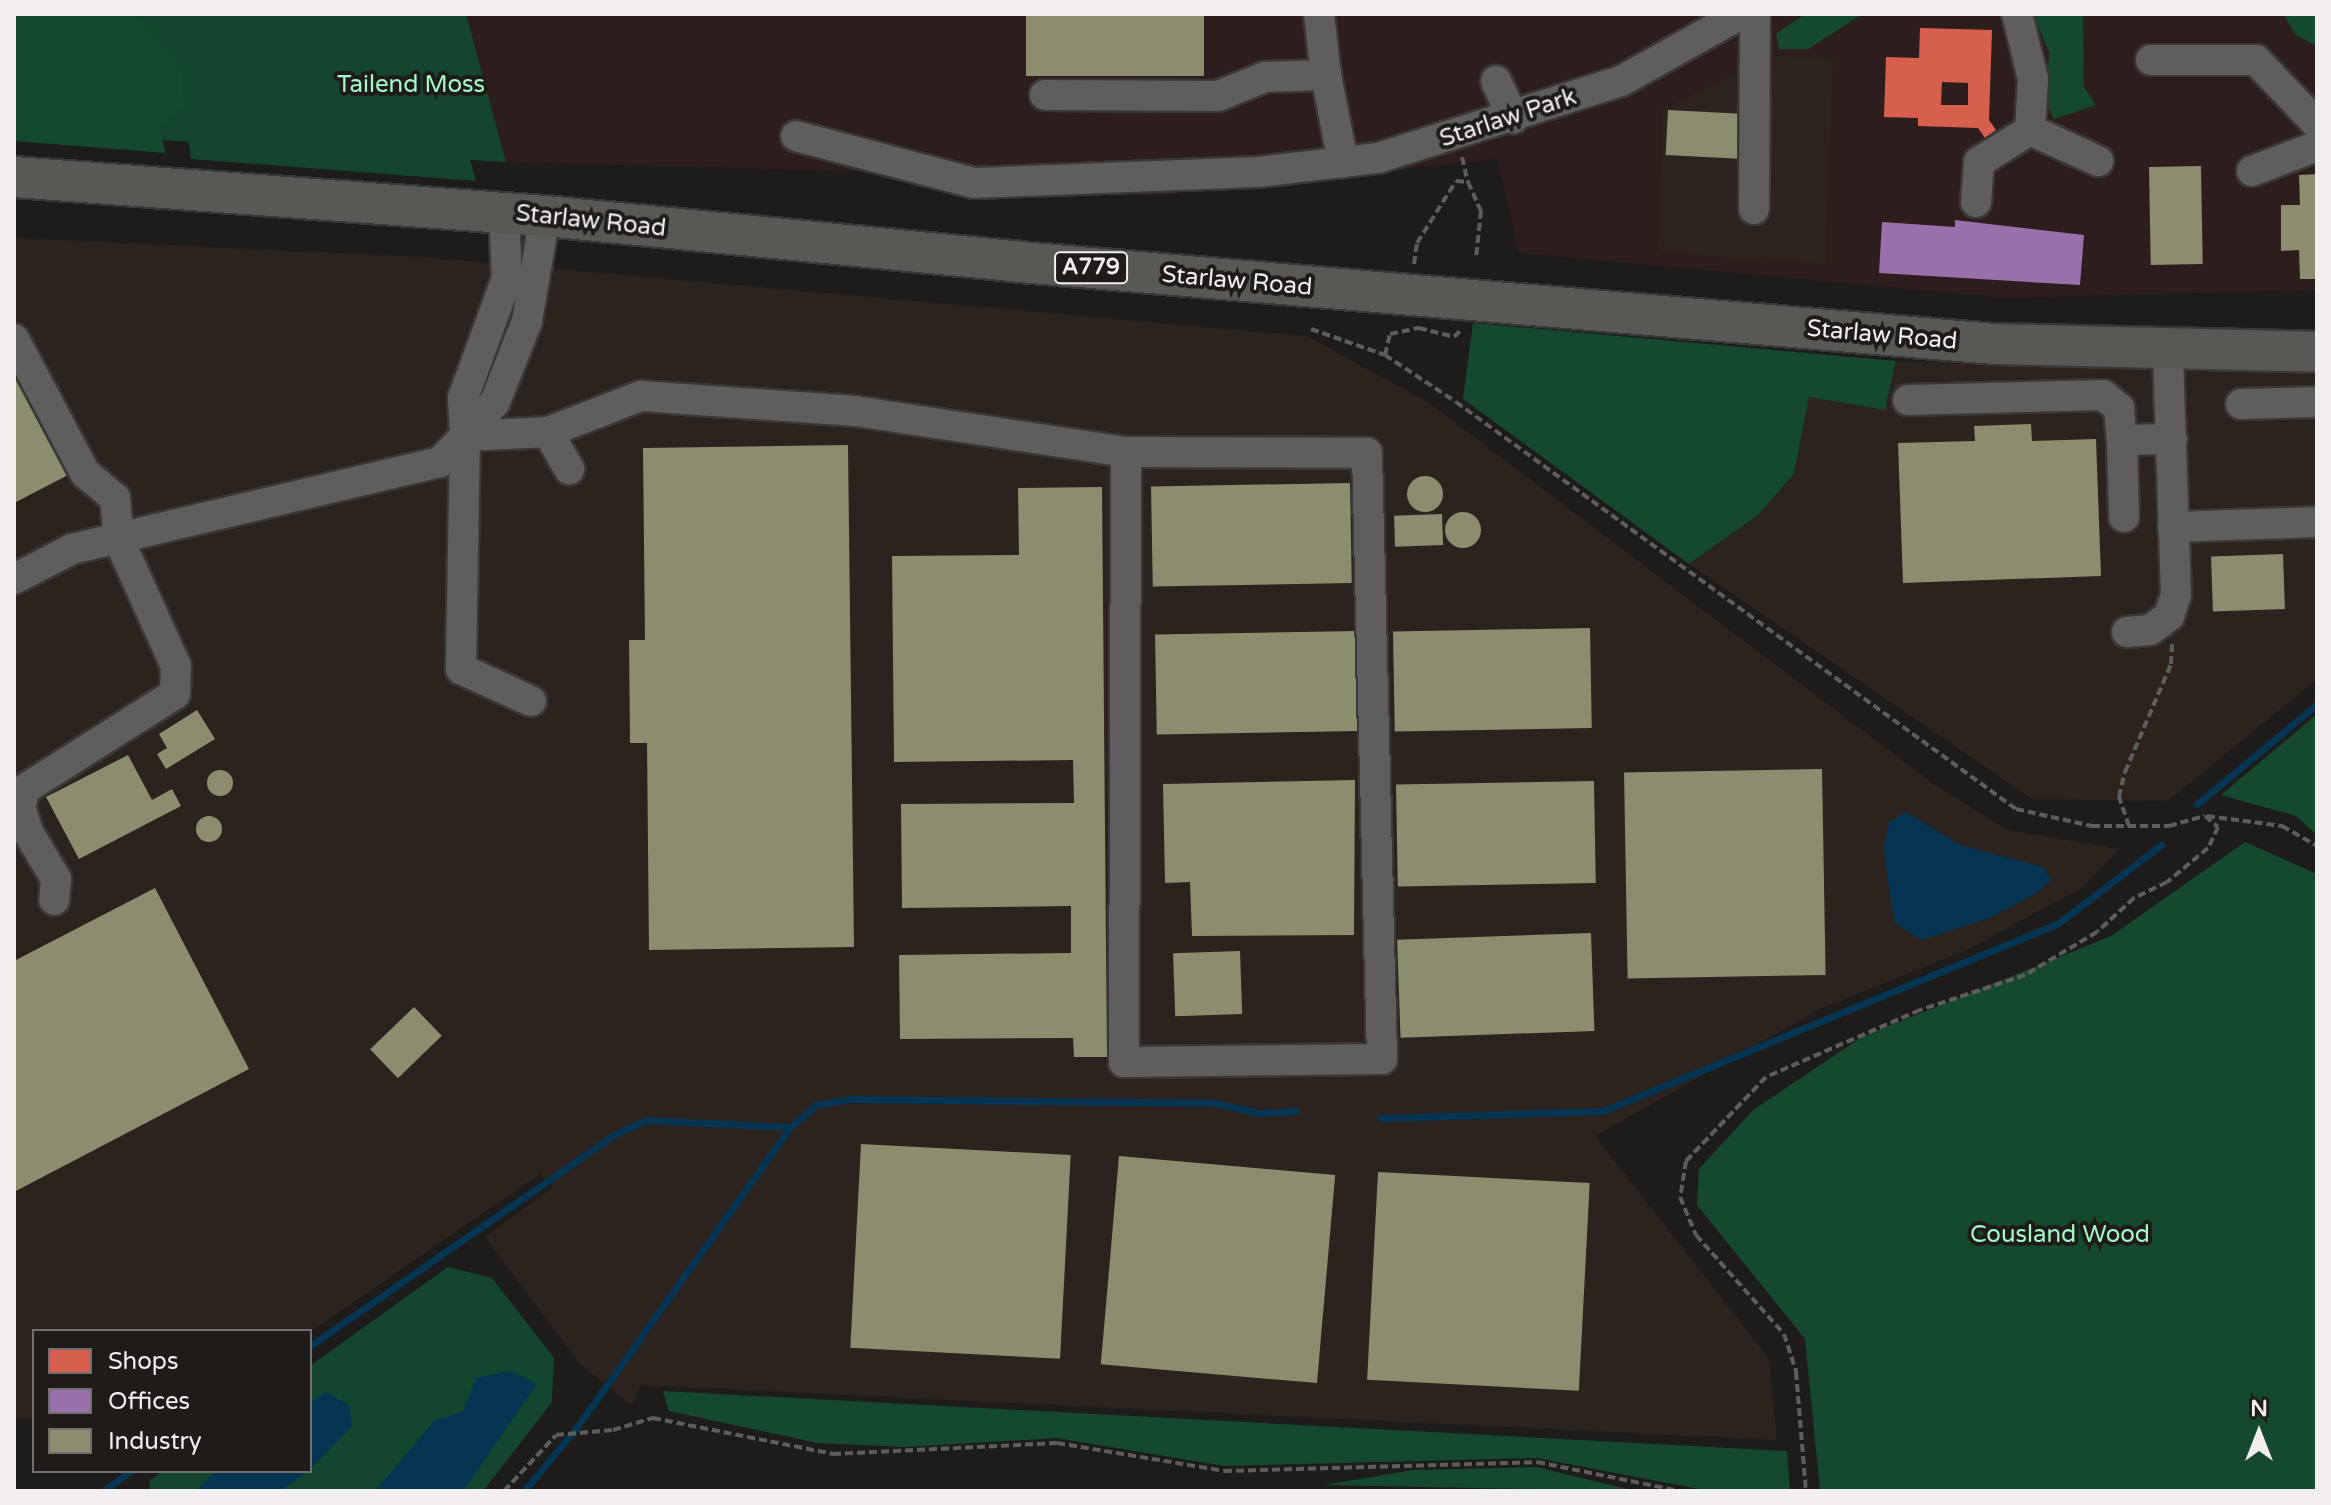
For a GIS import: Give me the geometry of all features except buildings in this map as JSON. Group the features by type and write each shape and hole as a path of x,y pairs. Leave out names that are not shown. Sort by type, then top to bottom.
{"main road":[{"name":"Starlaw Road","path":"14,177 545,216 1678,319 1995,344 2245,354 2317,352"}],"street":[{"path":"1319,14 1326,75 1343,162"},
{"name":"Starlaw Park","path":"796,136 974,183 1258,172 1378,158 1513,118 1621,81 1741,14"},
{"path":"1754,209 1755,14"},
{"path":"2017,14 2033,79 2030,130"},
{"path":"2151,60 2256,60 2317,124"},
{"path":"1045,95 1218,96 1265,77 1326,75"},
{"path":"1496,81 1513,118"},
{"path":"2030,130 2098,161"},
{"path":"1976,202 1979,162 2030,130"},
{"path":"2252,171 2317,146"},
{"path":"504,213 507,278 463,398 461,669 531,701"},
{"path":"14,579 72,549 440,462 495,402 527,321 545,216"},
{"path":"14,339 85,473 115,498 119,540 176,666 175,694 25,789 20,806 28,832 56,879 54,900"},
{"path":"2127,632 2150,630 2169,616 2176,595 2168,351"},
{"path":"2171,392 2210,359 2245,354"},
{"path":"1908,400 2103,395 2119,408 2124,517"},
{"path":"465,436 548,432 641,396 855,411 1126,452 1367,453 1382,1059 1124,1062 1126,452"},
{"path":"2241,404 2317,402"},
{"path":"548,432 569,469"},
{"path":"2122,440 2172,439"},
{"path":"2173,527 2317,522"}],"path":[{"path":"1413,274 1417,243 1456,181 1468,182 1481,211 1476,258"},
{"path":"1385,355 1390,334 1419,328 1454,337 1464,324"},
{"path":"1311,329 1385,355 2016,809 2092,826 2169,826 2205,816 2282,826 2317,846"},
{"path":"2129,826 2119,797 2145,719 2171,664 2169,616"},
{"path":"1806,1491 1796,1372 1784,1334 1696,1235 1680,1197 1686,1161 1766,1077 1920,1010 2025,975 2097,932 2134,898 2167,882 2208,848 2218,827 2205,816"},
{"path":"504,1491 556,1435 589,1433 653,1418 833,1454 1057,1443 1224,1471 1537,1462 1680,1491"}],"shaded area":[{"path":"466,14 2317,14 2317,290 2007,298 1519,253 1498,159 1153,196 969,174 506,162"},
{"path":"1772,56 1833,58 1825,264 1658,252 1663,109"},
{"path":"14,238 421,257 1307,336 1429,403 1936,786 2008,830 2119,849 2083,887 1967,950 1820,1009 1595,1136 1769,1359 1777,1440 641,1385 632,1405 581,1365 485,1237 553,1187 540,1174 312,1331 32,1329 32,1419 14,1419"},
{"path":"1896,361 2317,370 2317,679 2168,801 2032,799 1689,564 1758,515 1794,475 1809,397 1885,410"}],"green space":[{"name":"Tailend Moss","path":"14,14 466,14 506,162 470,160 476,181 191,159 189,142 14,130"},
{"path":"14,14 133,14 181,67 184,107 159,127 166,153 14,141"},
{"path":"1805,14 1863,14 1808,49 1779,49 1776,34"},
{"path":"2033,14 2083,14 2084,87 2096,105 2054,119 2046,102 2049,52"},
{"path":"2283,14 2317,14 2317,46 2296,35"},
{"path":"1473,323 1896,361 1885,410 1809,397 1794,474 1758,515 1689,564 1463,399"},
{"path":"2317,714 2317,835 2296,816 2221,795"},
{"name":"Cousland Wood","path":"2245,842 2317,874 2317,1491 1820,1491 1805,1339 1697,1205 1699,1169 1753,1110 1862,1037 2111,936"},
{"path":"448,1267 492,1278 554,1358 552,1402 483,1491 149,1491 150,1480 160,1473 312,1473 312,1365"},
{"path":"663,1391 1787,1451 1790,1491 1709,1491 1537,1458 1224,1466 1056,1438 905,1447 817,1443 669,1411"},
{"path":"1537,1467 1635,1491 1324,1485 1413,1470"}],"water":[{"path":"1906,812 1960,845 2043,867 2051,880 2037,893 1990,918 1921,940 1895,923 1884,848 1889,822"},
{"path":"510,1371 537,1384 463,1491 375,1491 434,1421 463,1411 476,1378"},
{"path":"326,1392 349,1405 352,1426 312,1467 312,1401"},
{"path":"214,1473 305,1473 281,1491 195,1491"}],"waterway":[{"path":"2197,804 2317,704"},
{"path":"1380,1118 1603,1111 2057,924 2161,845"},
{"path":"312,1345 615,1134 646,1120 790,1127 816,1105 849,1099 1215,1103 1258,1113 1296,1111"},
{"path":"524,1491 577,1427 790,1127"},
{"path":"103,1491 128,1473"}]}
